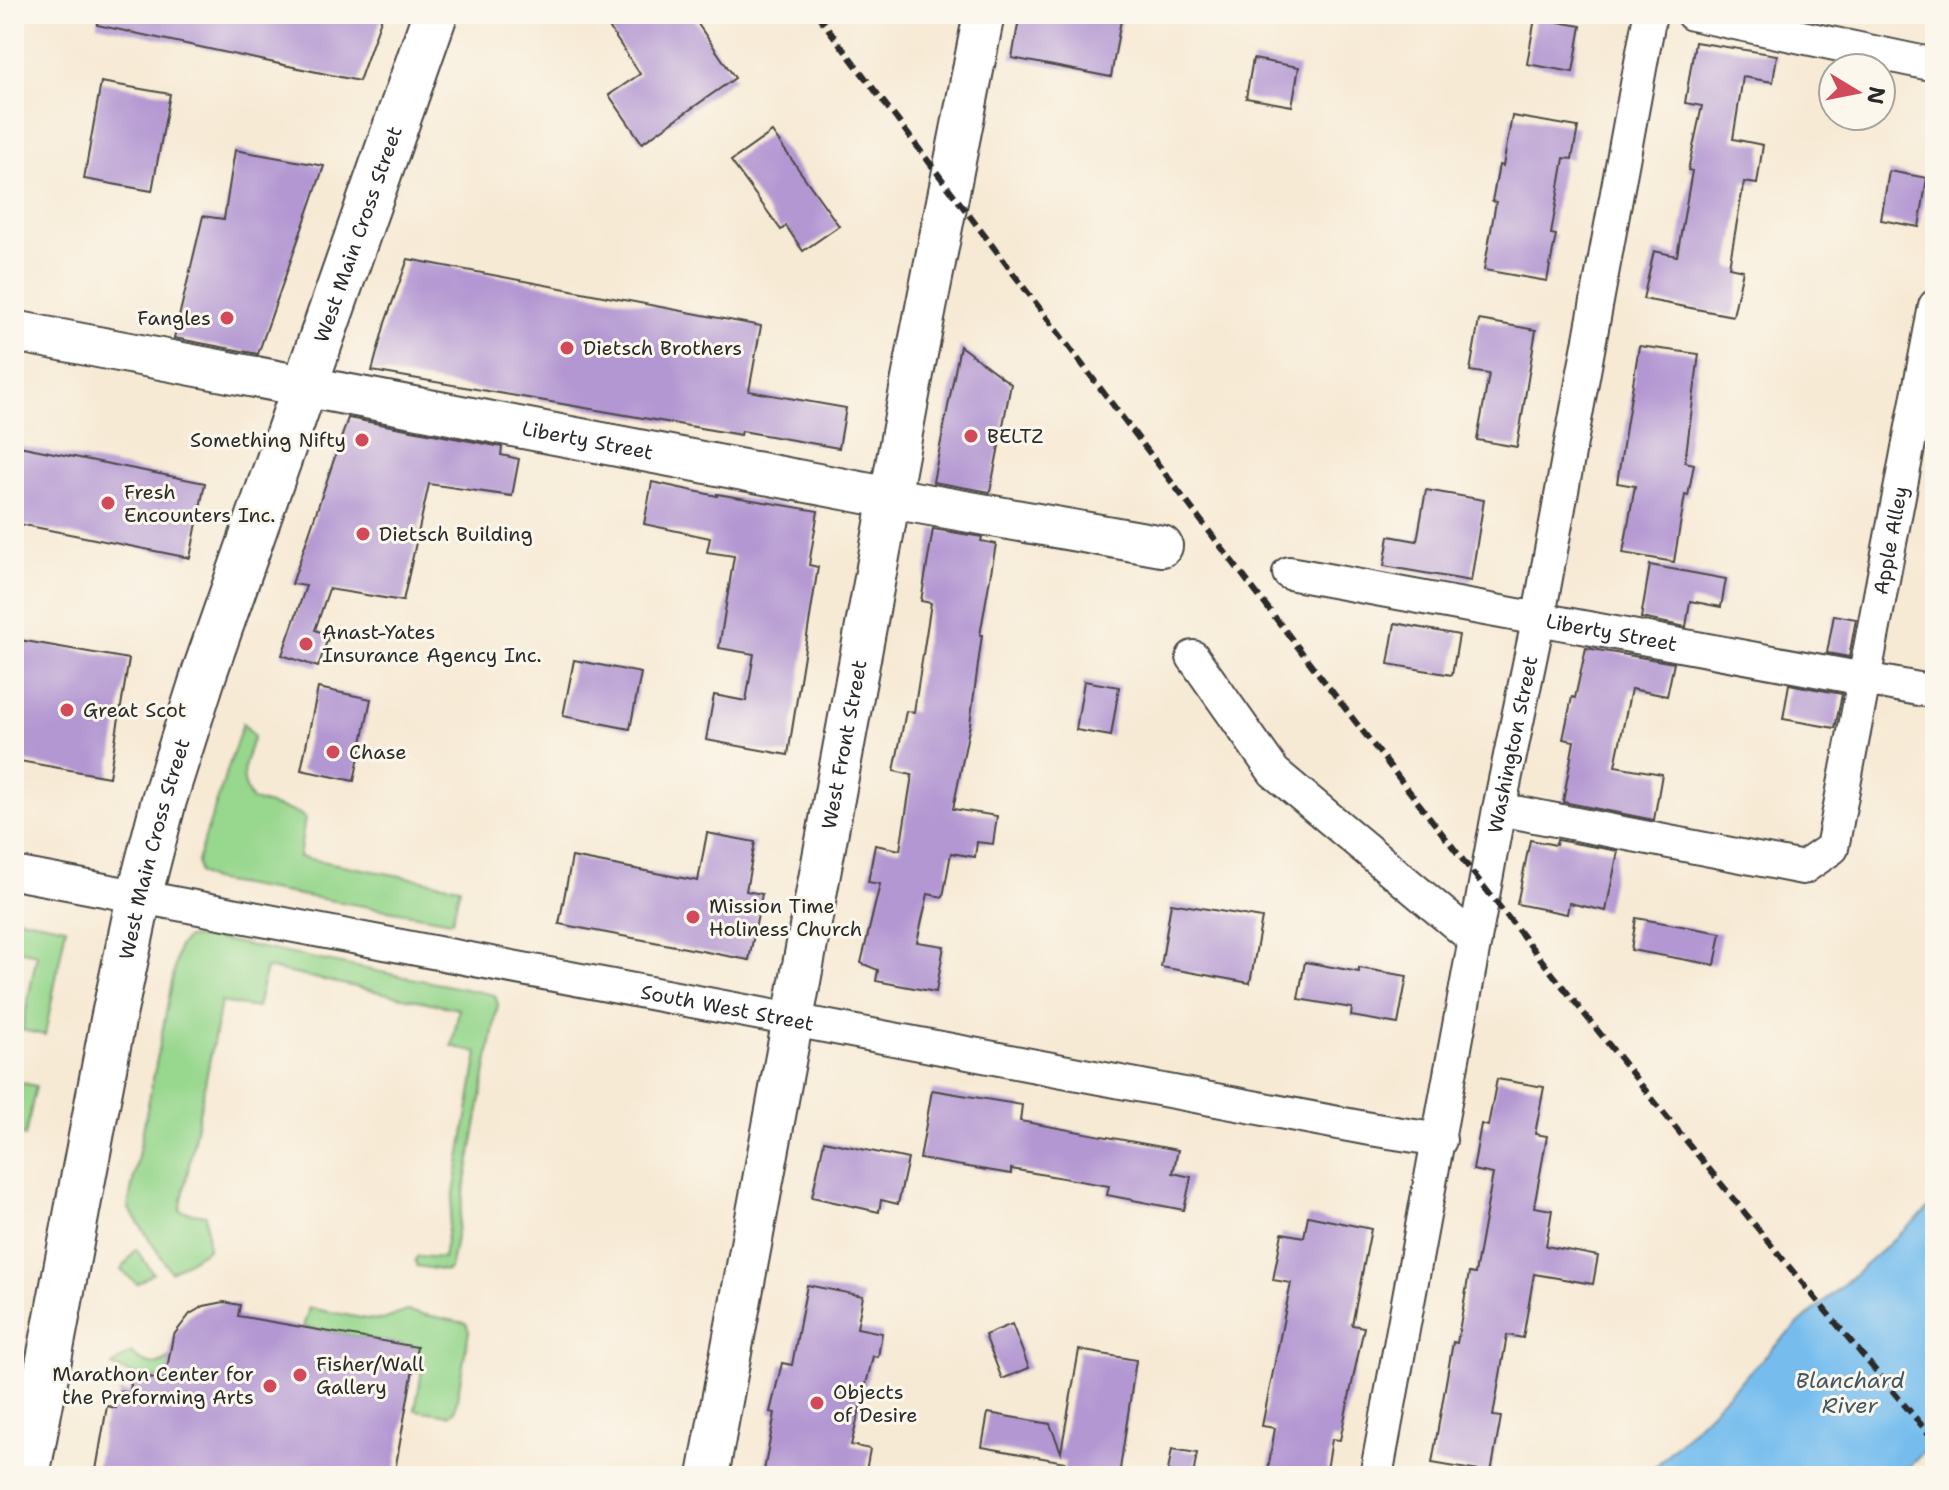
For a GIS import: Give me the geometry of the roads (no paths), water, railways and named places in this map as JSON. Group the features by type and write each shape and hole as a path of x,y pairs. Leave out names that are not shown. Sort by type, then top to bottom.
{"highway":[{"name":"West Main Cross Street","path":"27,1476 113,1020 139,897 164,800 205,671 435,14"}],"street":[{"name":"West Front Street","path":"708,1476 912,379 984,14"},
{"name":"Washington Street","path":"1376,1476 1650,14"},
{"path":"1692,14 1935,65"},
{"name":"Apple Alley","path":"1499,809 1803,868 1832,848 1935,306"},
{"name":"Liberty Street","path":"14,331 891,498 1162,546"},
{"name":"Liberty Street","path":"1289,573 1935,692"},
{"path":"1193,657 1274,772 1475,940"},
{"name":"South West Street","path":"14,873 1440,1140"}],"water":[{"name":"Blanchard River","path":"1935,1203 1935,1440 1900,1476 1646,1476 1784,1337"}],"railway":[{"path":"817,14 1366,736 1647,1092 1935,1441"}],"place":[{"name":"Fangles","path":"227,318"},
{"name":"Dietsch Brothers","path":"567,348"},
{"name":"BELTZ","path":"971,436"},
{"name":"Something Nifty","path":"362,440"},
{"name":"Fresh Encounters Inc.","path":"108,503"},
{"name":"Dietsch Building","path":"363,534"},
{"name":"Anast-Yates Insurance Agency Inc.","path":"306,644"},
{"name":"Great Scot","path":"67,710"},
{"name":"Chase","path":"333,752"},
{"name":"Mission Time Holiness Church","path":"693,917"},
{"name":"Fisher/Wall Gallery","path":"300,1375"},
{"name":"Marathon Center for the Preforming Arts","path":"270,1386"},
{"name":"Objects of Desire","path":"817,1403"}]}
